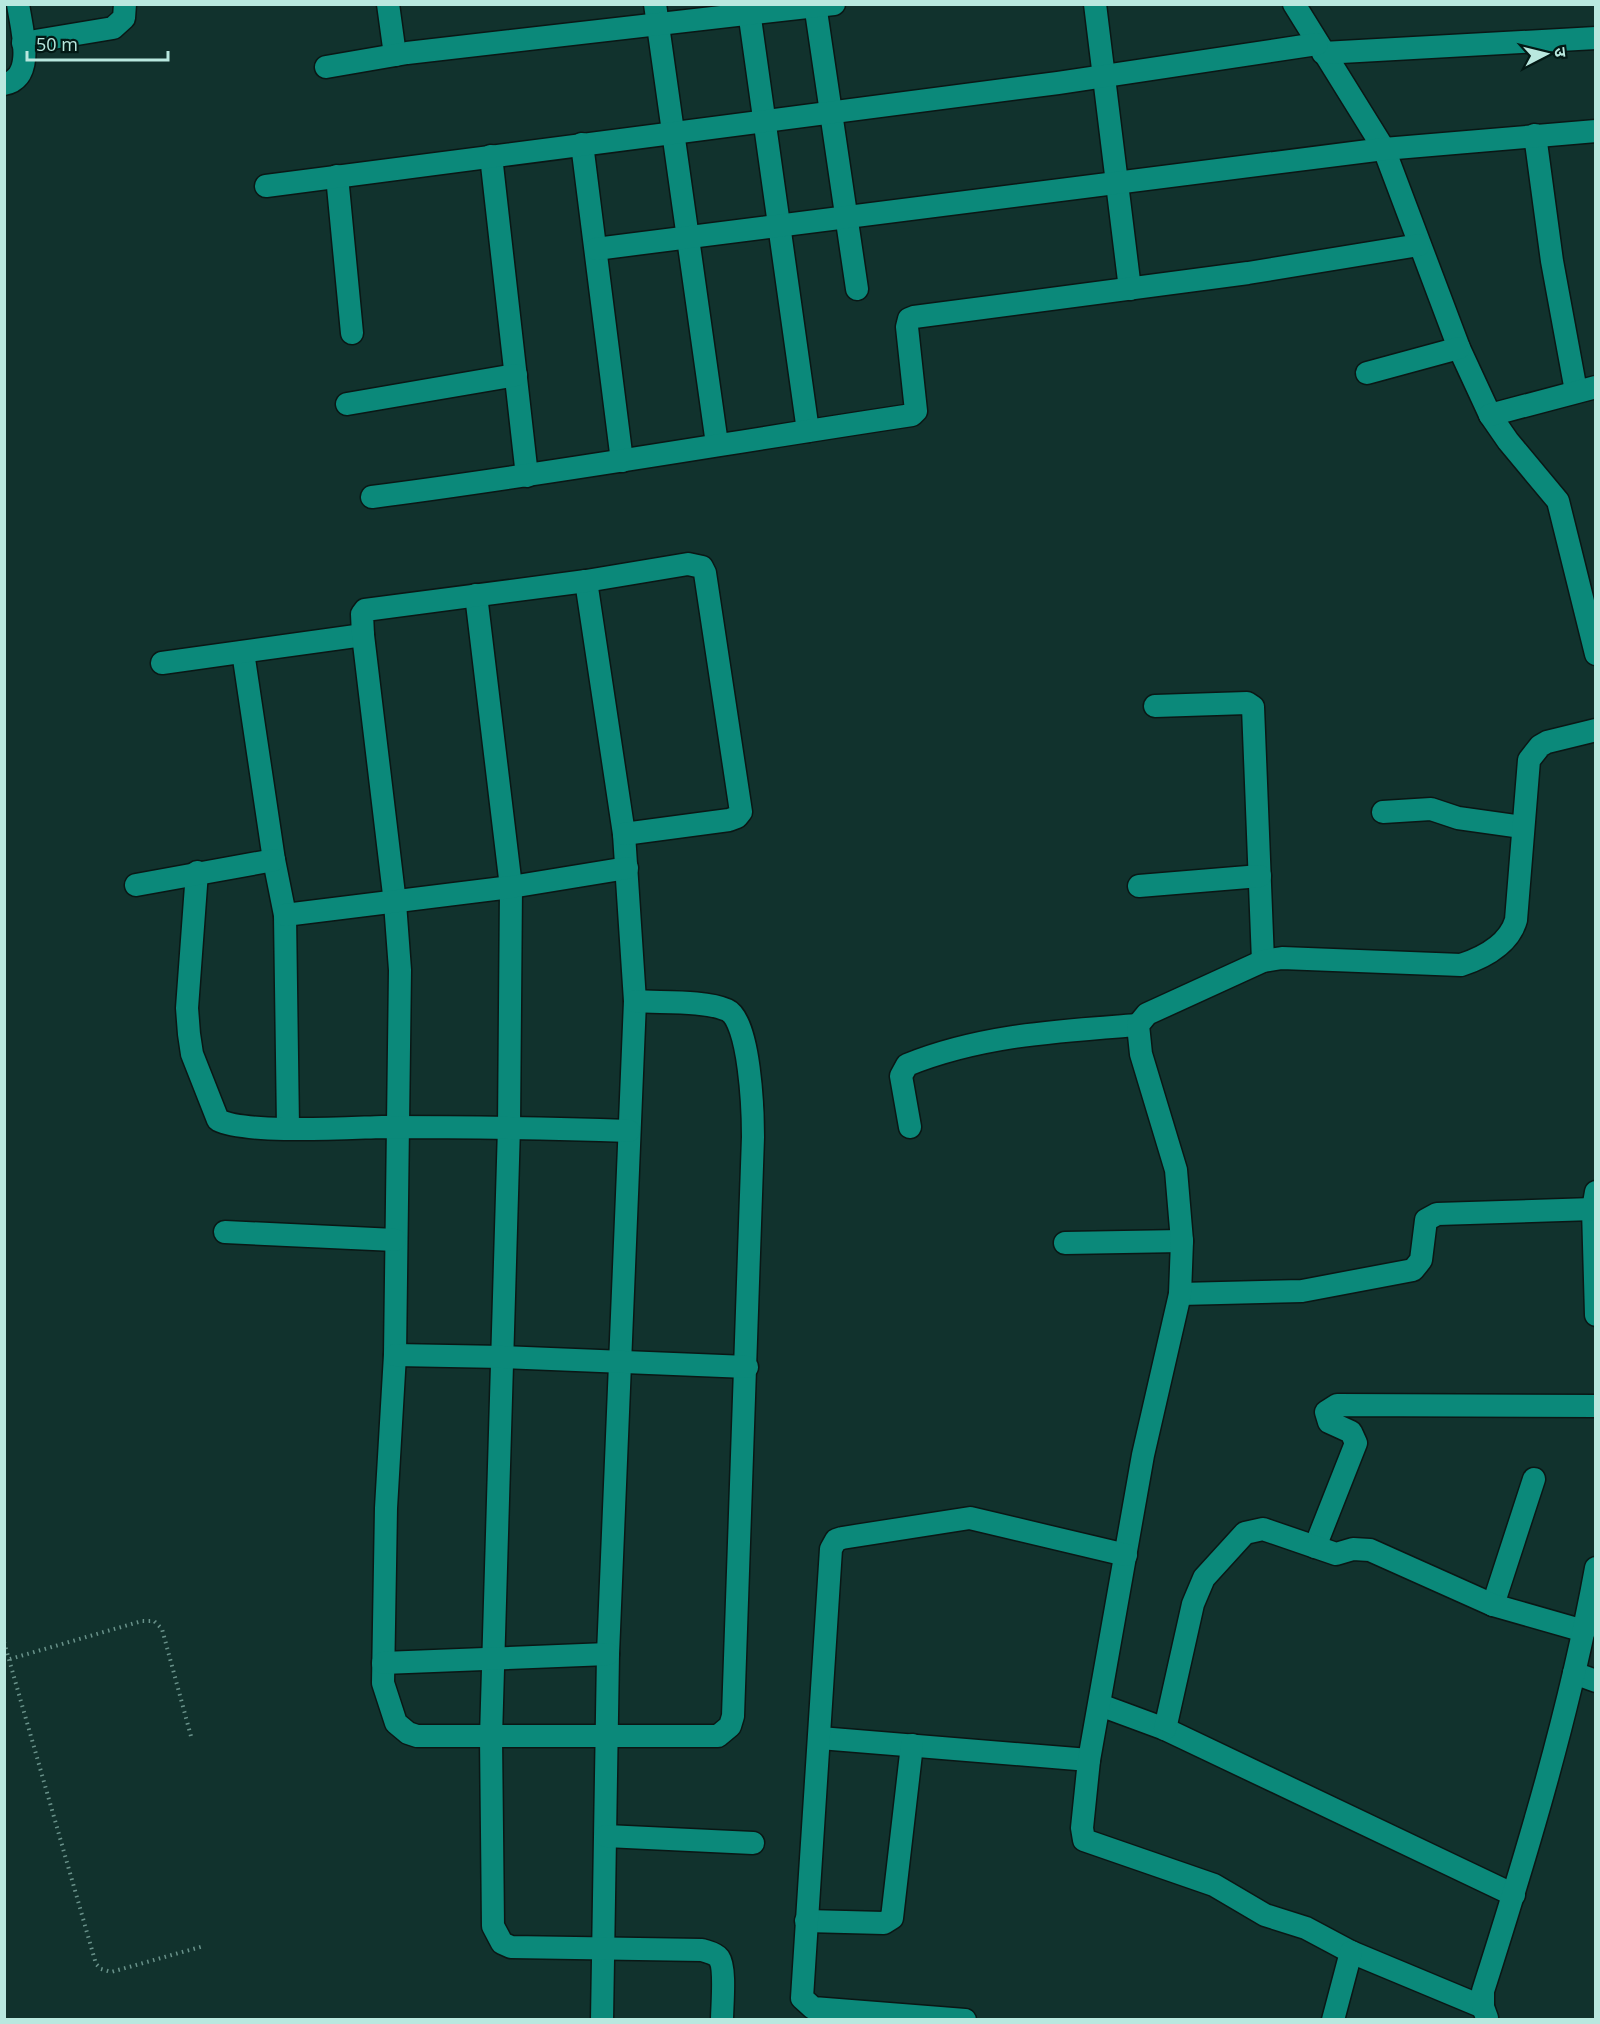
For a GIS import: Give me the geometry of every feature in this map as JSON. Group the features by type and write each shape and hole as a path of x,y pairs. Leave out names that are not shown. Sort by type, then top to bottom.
{"street":[{"path":"4,84 15,80 22,70 23,43 18,4"},
{"path":"23,43 113,28 124,18 125,4"},
{"path":"388,4 395,55"},
{"path":"1095,4 1130,289"},
{"path":"1294,4 1384,149 1459,348 1490,415 1508,441 1558,501 1596,654"},
{"path":"326,67 656,14 821,5 830,112 857,289"},
{"path":"749,10 808,431"},
{"path":"656,14 717,444"},
{"path":"266,186 764,119 1320,49 1596,38"},
{"path":"596,249 1116,185 1384,149 1596,131"},
{"path":"1490,415 1586,389 1552,261 1535,135"},
{"path":"582,144 622,461"},
{"path":"491,156 526,476"},
{"path":"337,176 352,333"},
{"path":"372,497 526,476 914,414 907,327 909,319 914,317 1248,273 1419,245"},
{"path":"1367,373 1459,348"},
{"path":"347,404 516,375"},
{"path":"624,834 729,820 737,818 741,805 705,573 702,567 688,564 586,581 369,608 362,614 395,903 400,970 395,1355 386,1508 382,1663 383,1683 396,1723 408,1733 417,1736 718,1736 730,1726 733,1716 747,1367 753,1137 753,1110 742,1028 735,1015 716,1006 635,1001"},
{"path":"586,581 624,834 635,1001 608,1654 602,2019"},
{"path":"476,595 511,887 509,1127 491,1737 494,1926 499,1939 511,1947 711,1952 718,1957 722,1965 722,2019"},
{"path":"162,663 363,634"},
{"path":"243,652 274,860 285,915 288,1128"},
{"path":"1155,706 1247,703 1253,707 1263,961"},
{"path":"1596,730 1546,742 1533,753 1529,760 1521,827 1516,920 1512,932 1501,944 1475,961 1447,966 1282,958 1263,961 1147,1014 1138,1025 1141,1054 1176,1170 1182,1241 1180,1294 1143,1455 1089,1760 1082,1828 1084,1840 1214,1885 1265,1915 1306,1928 1351,1952 1485,2013 1483,1991 1514,1895 1574,1673 1596,1568"},
{"path":"1383,812 1431,809 1458,818 1521,827"},
{"path":"136,885 196,872 274,860"},
{"path":"285,915 395,903 627,868"},
{"path":"196,872 187,1008 189,1034 192,1054 213,1114 224,1123 288,1128 509,1127 629,1131"},
{"path":"1139,886 1260,876"},
{"path":"910,1127 901,1076 907,1065 984,1042 1021,1034 1138,1025"},
{"path":"1180,1294 1302,1291 1413,1269 1421,1260 1426,1220 1437,1214 1594,1200 1596,1315"},
{"path":"225,1232 395,1240"},
{"path":"1065,1243 1182,1241"},
{"path":"395,1355 747,1367"},
{"path":"1315,1547 1356,1443 1351,1432 1329,1422 1326,1412 1330,1408 1337,1405 1596,1406"},
{"path":"1493,1605 1534,1479"},
{"path":"965,2019 813,2008 806,2005 801,1991 820,1738 831,1549 836,1540 945,1520 970,1518 1126,1555"},
{"path":"1165,1729 1193,1604 1211,1571 1236,1541 1252,1530 1263,1529 1336,1554 1353,1549 1370,1550 1493,1605 1584,1631"},
{"path":"382,1663 494,1656 608,1654"},
{"path":"1574,1673 1596,1681"},
{"path":"1100,1705 1165,1729 1514,1895"},
{"path":"820,1738 1089,1760"},
{"path":"806,1921 884,1923 892,1918 912,1745"},
{"path":"606,1836 753,1843"},
{"path":"1333,2019 1351,1952"}],"path":[{"path":"10,1659 142,1621 154,1621 162,1629 192,1740"},
{"path":"4,1642 96,1964 111,1972 204,1946"}]}
